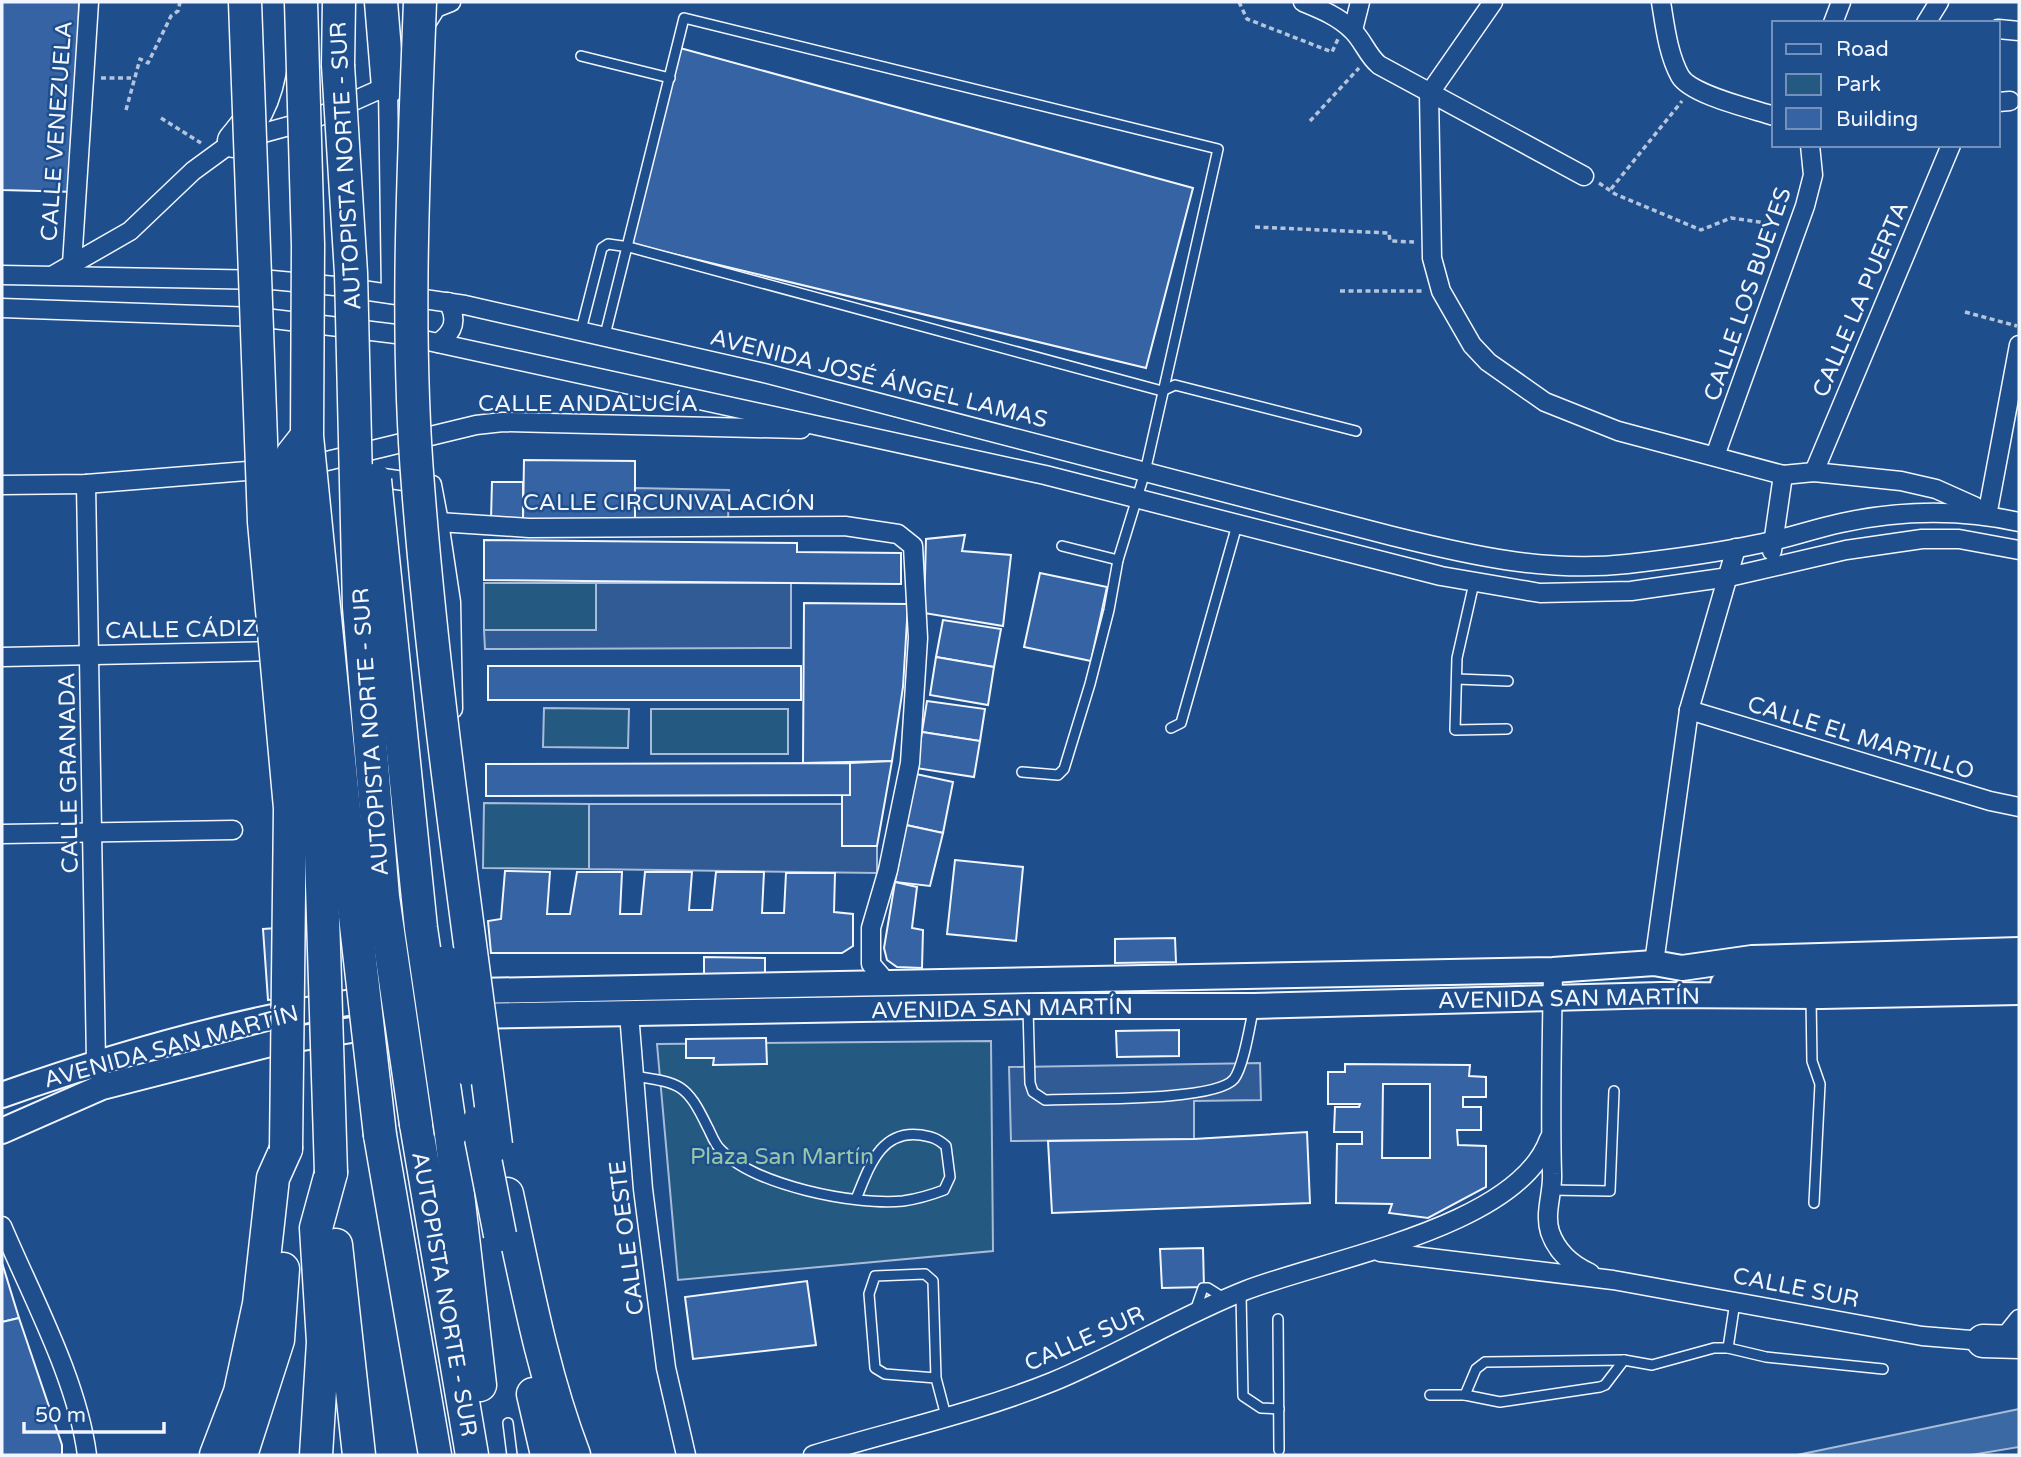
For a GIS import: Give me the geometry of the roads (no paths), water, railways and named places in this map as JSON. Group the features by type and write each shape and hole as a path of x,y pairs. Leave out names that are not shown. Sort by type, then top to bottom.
{"highway":[{"path":"241,1455 278,1340 285,1248 290,808 264,522 245,2"},
{"path":"226,147 258,109 274,35 274,2"},
{"name":"AUTOPISTA NORTE - SUR","path":"301,2 308,245 307,436 380,1135 435,1455"},
{"name":"AUTOPISTA NORTE - SUR","path":"339,2 338,65 351,273 359,607 383,897 416,1124 472,1455"},
{"path":"381,2 388,87"},
{"path":"420,2 410,285 418,485 446,744 496,1145 503,1214 500,1235"},
{"path":"351,273 421,928 451,1133 490,1455"},
{"path":"307,436 292,455 283,487 321,853 331,1174 354,1454"},
{"path":"397,699 500,1235 547,1455"},
{"path":"496,1145 530,1300 562,1426 573,1455"},
{"path":"216,1455 240,1392 259,1304 273,1178 286,1149"},
{"path":"316,1455 323,1342 316,1228 331,1174"},
{"path":"1983,1341 2019,1342"}],"main road":[{"name":"AVENIDA SAN MARTÍN","path":"2,1095 96,1062 219,1028 326,1005 466,989 888,984 1553,970 1654,963 1682,968 1752,958 2019,950"},
{"path":"1682,968 1763,978"},
{"path":"1661,995 1763,978 2019,972"},
{"name":"AVENIDA SAN MARTÍN","path":"2,1131 102,1087 256,1047 386,1023 467,1016 1028,1006 1254,1006 1661,995 1811,996 2019,992"}],"street":[{"name":"CALLE VENEZUELA","path":"72,264 89,2"},
{"path":"52,275 130,231 193,171 226,147 311,120 388,87 408,74 428,19 436,8 451,2"},
{"path":"1303,2 1333,15 1348,27 1369,57 1429,94 1584,176"},
{"path":"1348,27 1360,2"},
{"path":"1493,2 1429,94 1430,243 1441,291 1472,345 1499,370 1545,401 1618,431 1783,475 1814,472 1901,481 1936,489 1987,516 2019,522"},
{"path":"1661,2 1668,38 1681,77 1693,87 1772,115"},
{"path":"1834,21 1841,2"},
{"path":"1927,21 1939,2"},
{"path":"2000,29 2019,32"},
{"path":"388,87 390,294"},
{"name":"CALLE LOS BUEYES","path":"1715,456 1797,230 1813,175 1810,147"},
{"name":"CALLE LA PUERTA","path":"1814,472 1950,147"},
{"name":"AVENIDA JOSÉ ÁNGEL LAMAS","path":"2,275 272,280 448,302 606,335 1392,537 1503,560 1581,567 1628,564 1736,548 1841,523 1920,512 1987,516"},
{"path":"438,343 451,331 454,324 448,302"},
{"path":"2,308 268,318 349,326 1045,475 1474,583 1540,593 1631,591 1729,577 1846,550 1922,539 1959,539 2019,550"},
{"path":"1987,516 2019,345"},
{"name":"CALLE ANDALUCÍA","path":"2,485 86,484 307,467 476,425 503,422 844,430"},
{"path":"307,467 432,485 452,627 454,813 471,977 466,989"},
{"path":"1768,567 1775,540 1783,475"},
{"name":"CALLE GRANADA","path":"86,484 96,1062 102,1087"},
{"name":"CALLE CIRCUNVALACIÓN","path":"439,522 529,528 845,526 898,534 913,546 918,638 910,763 888,870 870,928 871,964 888,984"},
{"path":"1654,963 1689,710 1736,548"},
{"name":"CALLE CÁDIZ","path":"2,657 361,649"},
{"name":"CALLE EL MARTILLO","path":"1689,710 1939,786 2019,807"},
{"path":"2,834 233,830"},
{"name":"CALLE SUR","path":"1553,970 1549,1139 1551,1189 1548,1219 1553,1240 1570,1261 1600,1278"},
{"name":"CALLE OESTE","path":"629,1013 643,1189 666,1368 686,1455"},
{"name":"CALLE SUR","path":"813,1455 1054,1381 1233,1296 1301,1270 1370,1252 1435,1230 1493,1198 1536,1165 1549,1139"},
{"path":"2,1226 63,1371 84,1433 87,1455"},
{"name":"CALLE SUR","path":"1370,1252 1451,1258 1600,1278 1735,1300 1922,1336 1983,1341"},
{"path":"1983,1341 2007,1334 2019,1319"}],"lane":[{"path":"606,335 684,18 1218,149 1145,472 1118,560 1106,622 1064,769 1058,775 1022,772"},
{"path":"581,56 670,78"},
{"path":"581,330 603,248 608,244 629,247 1162,391 1175,385 1356,431"},
{"path":"1171,728 1181,723 1237,524"},
{"path":"1062,546 1118,560"},
{"path":"1474,583 1457,658 1455,730 1507,729"},
{"path":"1457,679 1508,681"},
{"path":"1811,996 1812,1061 1820,1084 1814,1203"},
{"path":"1028,1006 1030,1083 1033,1092 1045,1100 1188,1094 1220,1090 1235,1078 1254,1006"},
{"path":"634,1076 671,1082 689,1091 719,1149 745,1169 806,1190 856,1199 900,1201 944,1190 950,1177 946,1146 936,1137 911,1134 887,1141 875,1156 856,1199"},
{"path":"1551,1189 1610,1191 1614,1091"},
{"path":"936,1378 885,1374 875,1368 869,1294 876,1276 925,1274 933,1281 936,1378 946,1416"},
{"path":"1233,1296 1243,1396 1252,1405 1279,1409"},
{"path":"1728,1348 1735,1300"},
{"path":"1278,1319 1279,1450"},
{"path":"1465,1395 1476,1369 1485,1362 1624,1360 1652,1364 1714,1348 1728,1348 1766,1357 1883,1369"},
{"path":"1430,1395 1465,1395 1500,1402 1600,1387 1605,1385 1624,1360"},
{"path":"508,1423 512,1455"}],"park label":[{"name":"Plaza San Martín","path":"782,1156"}]}
